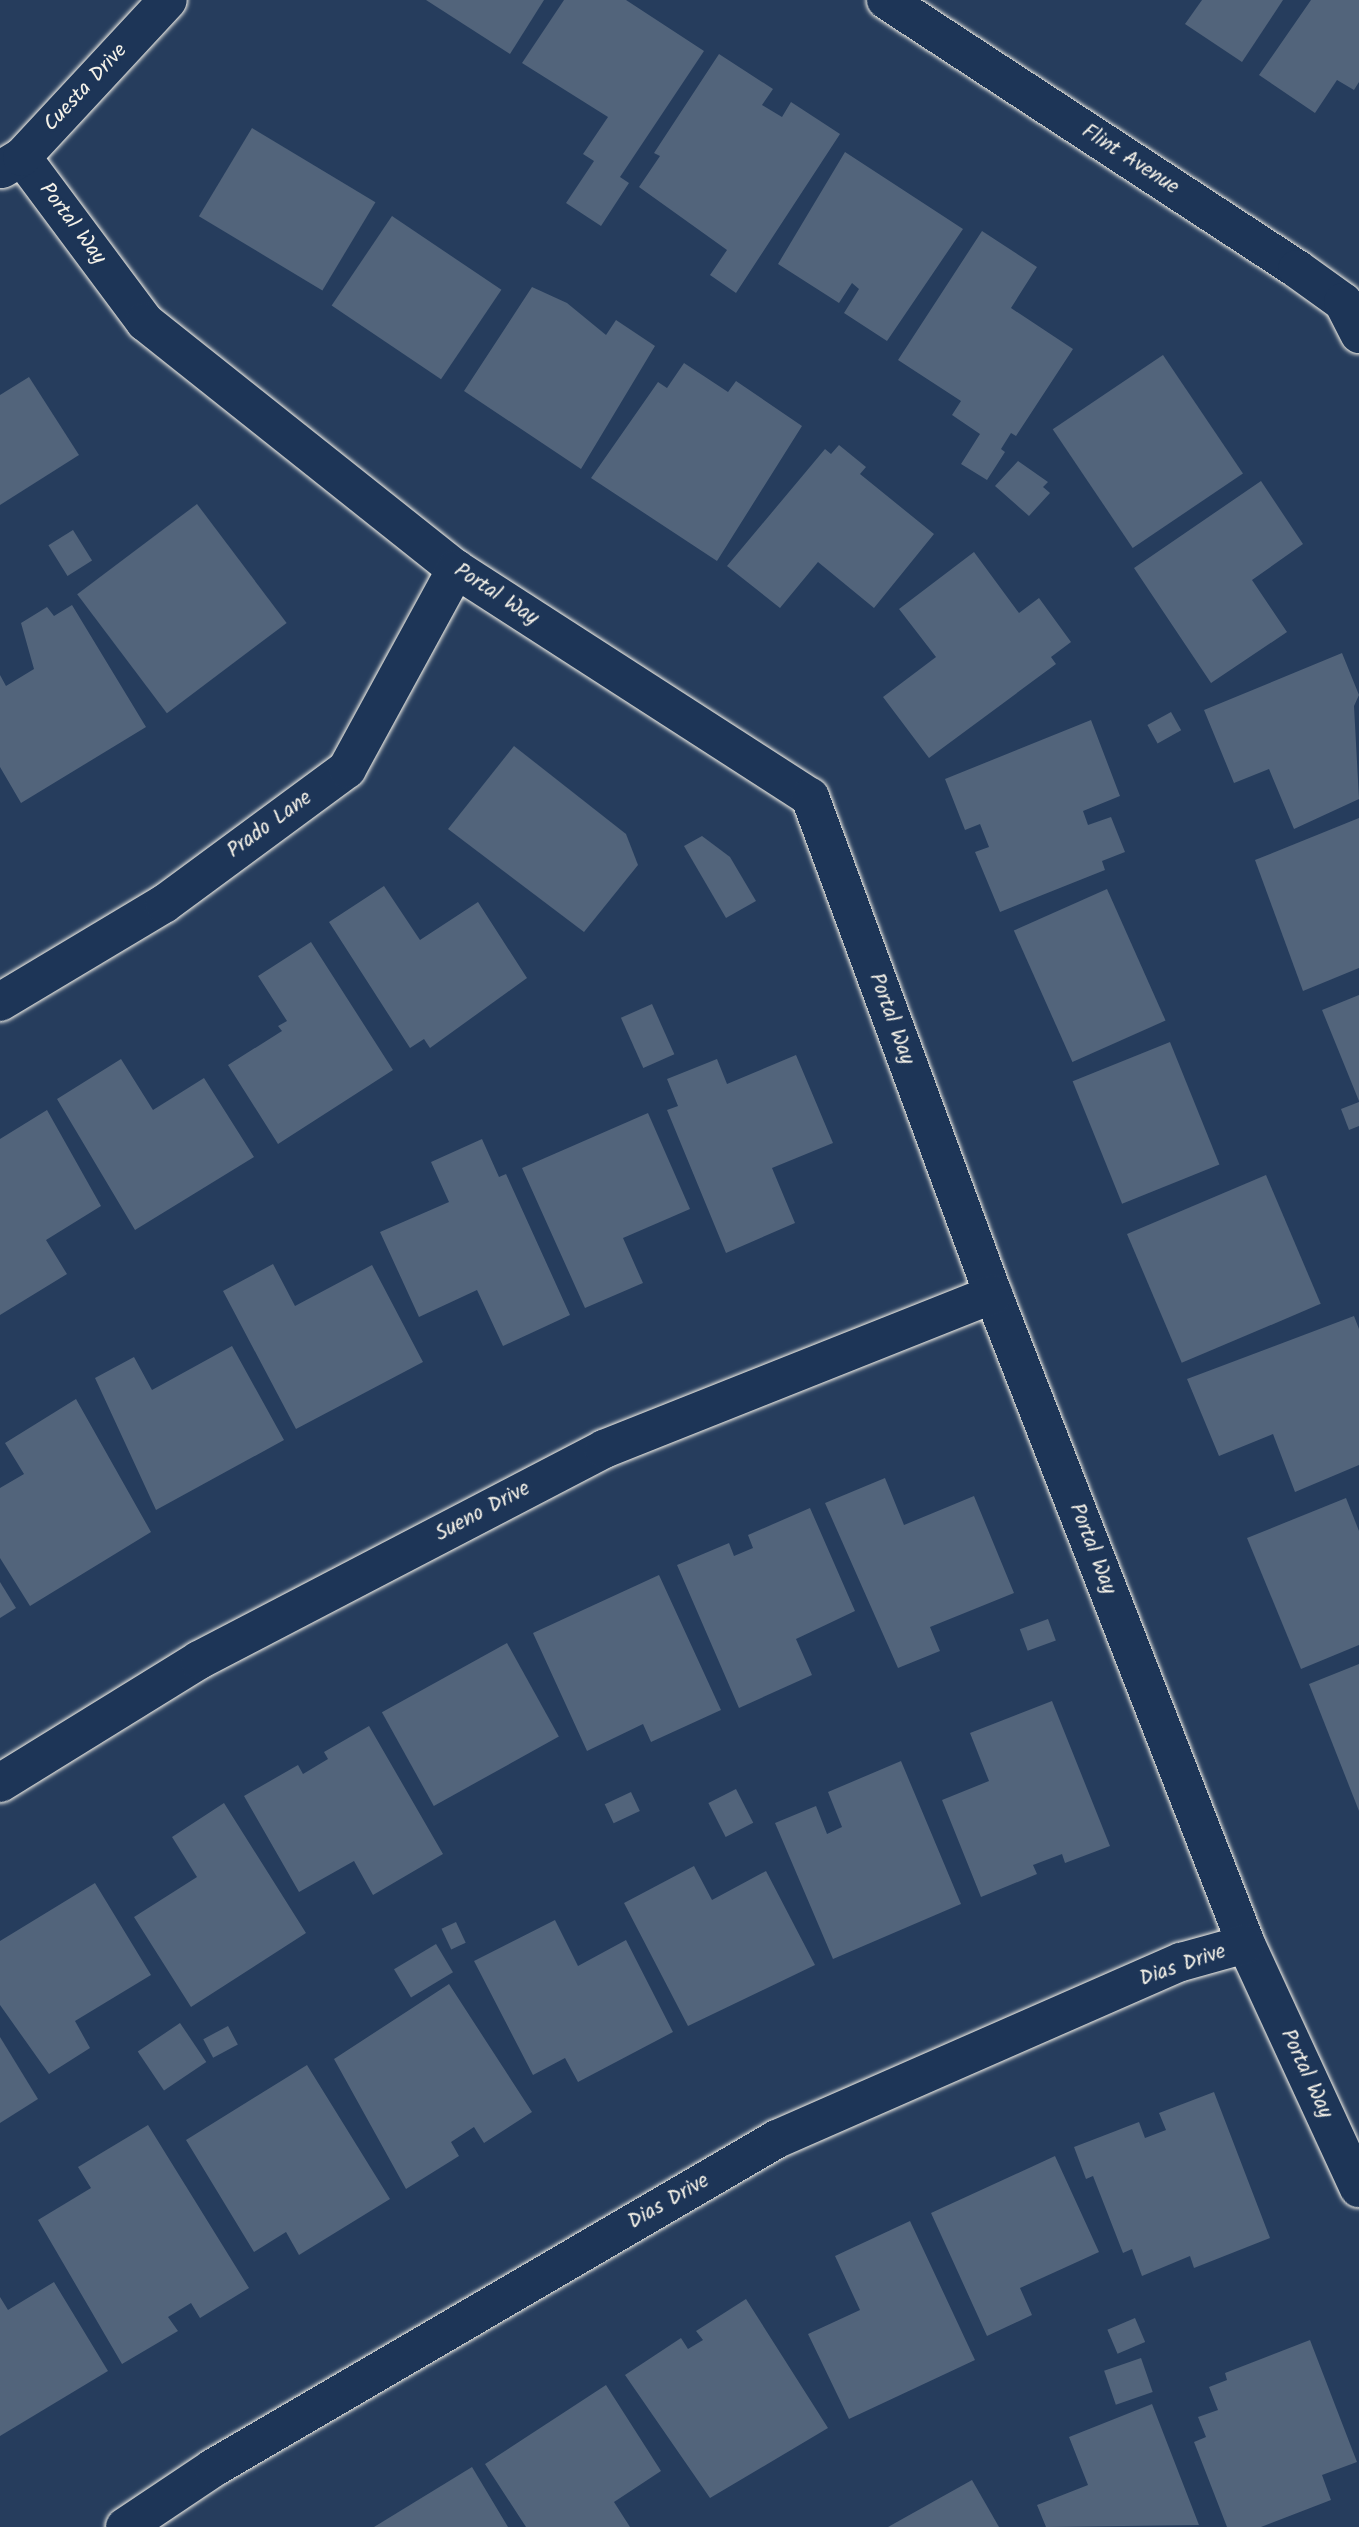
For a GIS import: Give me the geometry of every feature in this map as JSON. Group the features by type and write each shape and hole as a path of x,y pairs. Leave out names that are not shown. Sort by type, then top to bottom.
{"street":[{"name":"Cuesta Drive","path":"11,163 168,0"},
{"name":"Flint Avenue","path":"886,0 1354,308"},
{"name":"Portal Way","path":"11,163 145,322 456,569 810,797 993,1294 1246,1944 1359,2189"},
{"name":"Prado Lane","path":"0,1002 164,904 346,768 456,569"},
{"name":"Sueno Drive","path":"0,1783 199,1660 604,1449 993,1294"},
{"name":"Dias Drive","path":"125,2527 213,2468 777,2139 1181,1962 1246,1944"}],"building":[{"path":"426,0 544,0 510,54"},
{"path":"564,0 626,0 704,51 620,177 629,183 601,226 566,203 594,161 583,154 608,117 522,63"},
{"path":"1202,0 1283,0 1242,62 1185,24"},
{"path":"1311,0 1359,0 1359,82 1354,90 1337,80 1315,113 1259,75"},
{"path":"719,54 773,89 762,105 782,117 791,102 840,134 736,293 710,275 727,250 639,187 660,156 654,153"},
{"path":"252,128 375,202 322,290 199,216"},
{"path":"845,152 963,229 887,341 844,313 859,289 852,283 839,303 778,264"},
{"path":"392,216 501,290 441,379 332,306"},
{"path":"982,231 1037,267 1011,308 1073,349 1016,436 1011,433 1001,449 1005,452 987,480 961,464 980,434 952,415 961,401 898,360"},
{"path":"532,287 567,303 606,335 616,320 655,346 581,469 464,391"},
{"path":"1163,355 1243,474 1133,548 1053,429"},
{"path":"684,363 728,392 736,381 802,426 717,561 591,478 658,382 667,388"},
{"path":"29,377 79,455 0,505 0,395"},
{"path":"839,445 866,467 860,474 934,534 874,608 818,562 780,608 727,566 825,449 831,454"},
{"path":"1018,461 1048,482 1043,487 1050,493 1029,516 995,486"},
{"path":"1261,481 1303,544 1252,580 1287,632 1211,683 1134,568"},
{"path":"197,504 287,623 167,713 77,594"},
{"path":"73,530 92,561 67,576 48,545"},
{"path":"974,552 1019,613 1039,598 1071,642 1051,657 1056,664 929,758 883,697 936,657 899,609"},
{"path":"72,605 146,727 21,803 0,767 0,675 6,686 34,669 21,623 47,607 54,616"},
{"path":"1342,653 1359,695 1354,706 1359,799 1294,829 1269,769 1234,783 1204,710"},
{"path":"1171,712 1181,730 1158,743 1147,725"},
{"path":"1091,720 1120,796 1083,811 1088,825 1111,817 1125,852 1102,861 1105,870 1000,912 975,852 989,847 980,824 965,830 945,779"},
{"path":"514,746 626,834 638,865 584,932 448,829"},
{"path":"1359,818 1359,968 1303,991 1255,860"},
{"path":"702,836 730,857 756,901 726,918 684,846"},
{"path":"384,886 420,940 478,902 527,978 430,1048 424,1039 410,1048 329,922"},
{"path":"1107,889 1166,1021 1072,1062 1014,930"},
{"path":"311,942 393,1070 278,1144 228,1065 282,1031 278,1026 287,1021 258,976"},
{"path":"1359,995 1359,1101 1322,1010"},
{"path":"652,1004 674,1054 643,1068 621,1018"},
{"path":"1170,1042 1219,1164 1122,1204 1073,1081"},
{"path":"796,1055 833,1143 772,1168 795,1223 726,1253 667,1110 678,1106 667,1079 717,1059 727,1084"},
{"path":"121,1059 153,1110 204,1078 254,1157 135,1230 57,1099"},
{"path":"1359,1102 1359,1126 1349,1130 1341,1109"},
{"path":"47,1110 101,1206 46,1240 67,1274 0,1315 0,1139"},
{"path":"648,1113 690,1209 623,1238 643,1283 585,1308 522,1168"},
{"path":"482,1139 499,1177 506,1174 570,1315 503,1346 477,1290 419,1317 380,1232 449,1202 431,1162"},
{"path":"1266,1175 1321,1304 1182,1363 1127,1234"},
{"path":"273,1264 295,1306 372,1265 423,1362 296,1429 223,1291"},
{"path":"1354,1316 1359,1329 1359,1465 1295,1492 1273,1434 1219,1456 1187,1379"},
{"path":"232,1346 284,1440 156,1510 95,1378 134,1357 152,1390"},
{"path":"76,1399 151,1532 30,1606 0,1558 0,1488 24,1474 5,1443"},
{"path":"885,1478 904,1525 974,1496 1014,1593 930,1627 940,1651 898,1668 825,1503"},
{"path":"1346,1498 1359,1531 1359,1645 1301,1669 1247,1538"},
{"path":"810,1508 855,1611 796,1639 812,1675 739,1708 677,1565 729,1543 734,1556 753,1548 748,1535"},
{"path":"659,1575 721,1710 651,1742 643,1724 587,1751 533,1633"},
{"path":"0,1582 16,1608 0,1618"},
{"path":"1048,1619 1056,1641 1028,1651 1020,1629"},
{"path":"507,1643 559,1737 434,1806 382,1712"},
{"path":"1359,1664 1359,1811 1309,1684"},
{"path":"1052,1701 1110,1846 1065,1863 1062,1854 1033,1865 1037,1874 981,1897 942,1800 989,1781 970,1733"},
{"path":"369,1726 443,1854 373,1895 354,1861 299,1892 244,1796 298,1765 303,1774 328,1759 324,1752"},
{"path":"901,1761 961,1904 833,1959 775,1823 816,1806 827,1834 842,1827 828,1792"},
{"path":"736,1789 753,1823 726,1837 708,1803"},
{"path":"631,1792 640,1811 614,1823 605,1804"},
{"path":"224,1803 306,1933 191,2007 134,1917 197,1877 172,1837"},
{"path":"694,1866 712,1900 766,1871 815,1965 688,2026 624,1903"},
{"path":"95,1883 151,1975 75,2021 90,2048 49,2074 0,2005 0,1941"},
{"path":"555,1920 578,1966 626,1940 673,2032 578,2082 565,2058 533,2075 474,1961"},
{"path":"456,1922 466,1943 451,1950 441,1929"},
{"path":"436,1944 453,1972 411,1998 394,1969"},
{"path":"449,1984 532,2112 484,2143 474,2127 451,2142 459,2156 406,2189 334,2059"},
{"path":"180,2023 206,2062 164,2090 138,2052"},
{"path":"228,2026 238,2045 213,2058 203,2039"},
{"path":"0,2037 38,2099 0,2123"},
{"path":"307,2065 390,2199 299,2255 286,2232 254,2252 186,2140"},
{"path":"1214,2092 1270,2238 1194,2268 1190,2256 1142,2276 1132,2249 1123,2253 1093,2176 1086,2179 1074,2147 1139,2122 1145,2138 1166,2130 1159,2113"},
{"path":"148,2125 249,2288 200,2318 191,2303 168,2317 178,2331 122,2364 38,2220 91,2188 78,2167"},
{"path":"1055,2156 1099,2252 1020,2288 1032,2315 987,2336 931,2213"},
{"path":"910,2221 975,2360 849,2419 808,2334 860,2310 835,2256"},
{"path":"54,2282 108,2371 0,2436 0,2297 8,2310"},
{"path":"746,2299 828,2428 710,2498 625,2375 681,2338 688,2349 703,2340 696,2331"},
{"path":"1135,2318 1145,2342 1118,2354 1107,2330"},
{"path":"1310,2340 1357,2462 1322,2475 1331,2500 1261,2527 1227,2527 1194,2442 1206,2437 1198,2417 1218,2410 1209,2387 1227,2380 1225,2373"},
{"path":"1141,2358 1153,2392 1116,2405 1104,2371"},
{"path":"606,2385 661,2471 614,2502 630,2527 526,2527 485,2464"},
{"path":"1152,2404 1199,2525 1046,2527 1037,2505 1088,2485 1069,2437"},
{"path":"472,2467 508,2527 374,2527"},
{"path":"972,2480 999,2527 888,2527"}]}
